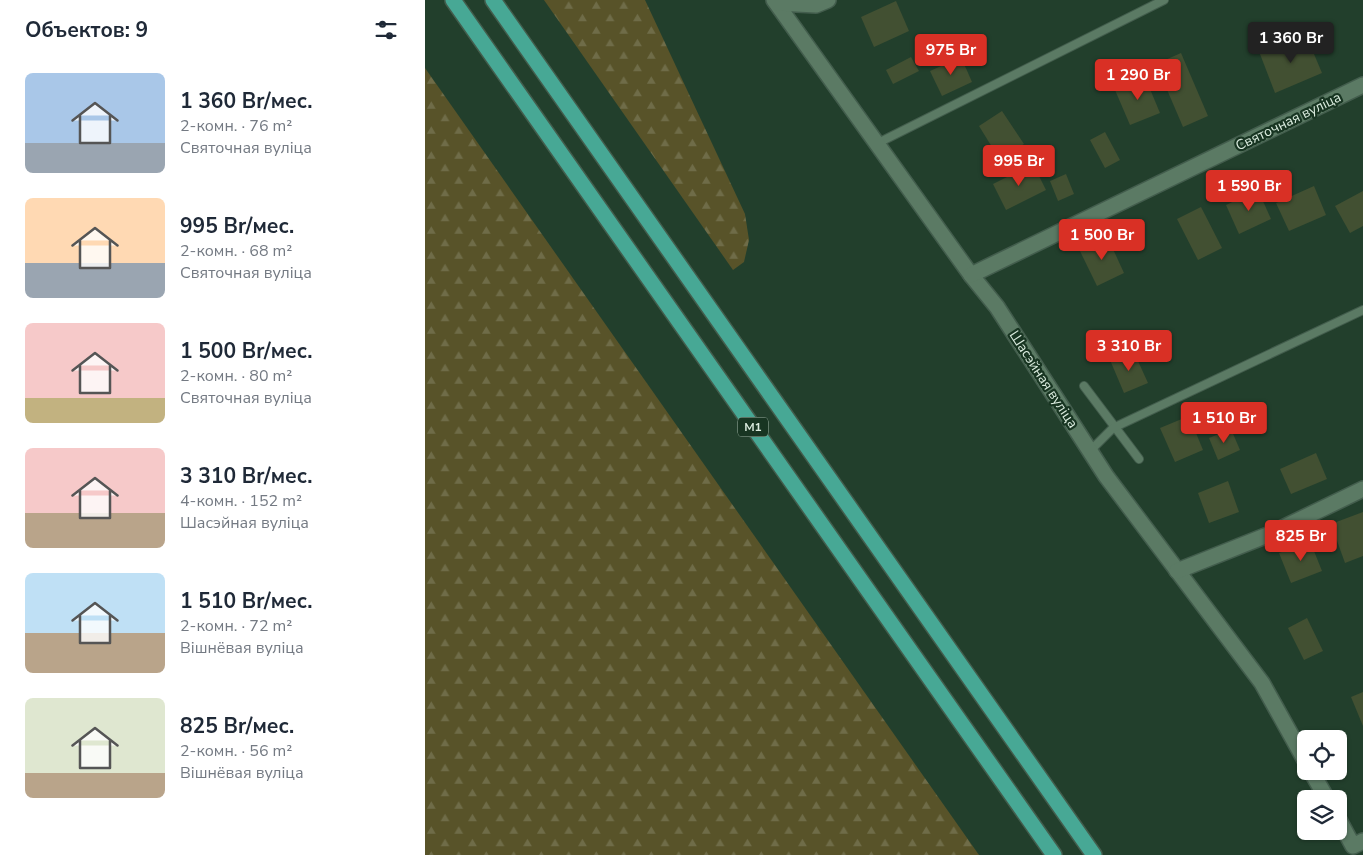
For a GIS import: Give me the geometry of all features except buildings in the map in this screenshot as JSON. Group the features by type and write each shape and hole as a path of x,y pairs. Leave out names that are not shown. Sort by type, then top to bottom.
{"highway":[{"name":"М1","path":"453,0 1054,855"},
{"name":"М1","path":"493,0 1094,855"}],"street":[{"path":"776,2 817,5 828,0"},
{"name":"Шасэйная вуліца","path":"776,2 971,275 997,307 1090,451 1177,571 1262,683 1297,746"},
{"name":"Святочная вуліца","path":"971,275 1363,85"},
{"path":"1177,571 1270,534 1363,489"},
{"path":"1347,830 1358,844"}],"lane":[{"path":"878,143 1164,0"},
{"path":"1090,451 1113,428 1363,310"},
{"path":"1084,386 1113,428 1139,459"}],"green space":[{"path":"544,0 645,0 745,214 749,240 744,262 733,270"},
{"path":"425,68 979,855 425,855"}]}
